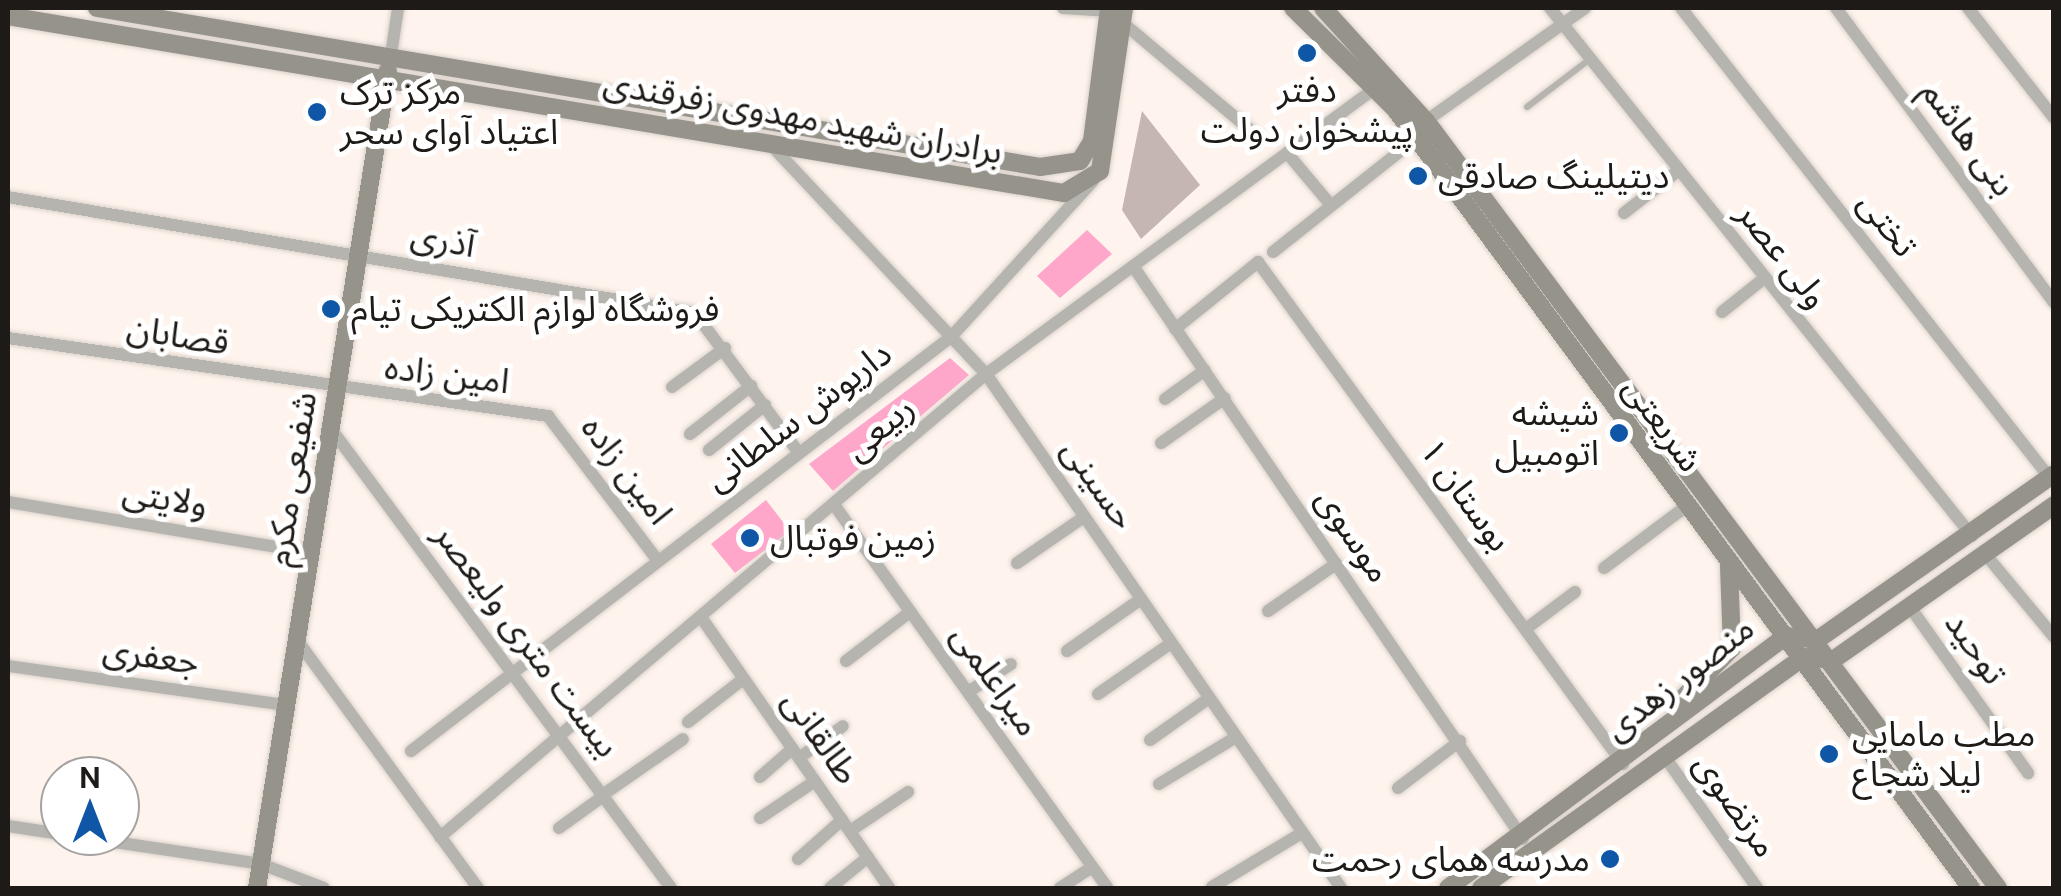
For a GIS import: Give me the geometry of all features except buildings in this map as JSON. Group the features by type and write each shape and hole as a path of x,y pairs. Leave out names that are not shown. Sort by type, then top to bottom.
{"main road":[{"name":"برادران شهید مهدوی زفرقندی","path":"97,8 1040,167 1080,161 1106,104"},
{"name":"شریعتی","path":"1293,8 1376,88 1684,508 1804,657 1971,888"},
{"name":"شریعتی","path":"1322,8 1426,121 1833,660 1998,888"},
{"path":"1094,181 1116,13"},
{"name":"برادران شهید مهدوی زفرقندی","path":"8,16 1064,193 1094,181"},
{"name":"شفیعی مکرم","path":"257,888 391,55"},
{"path":"752,116 770,144"},
{"path":"1817,640 2052,478"},
{"path":"1833,660 2054,505"},
{"path":"1972,536 1986,554"},
{"path":"1652,736 1732,648 1729,565"},
{"name":"منصور زهدی","path":"1448,888 1523,839 1786,636 1817,640"},
{"name":"منصور زهدی","path":"1481,888 1804,657 1833,660"}],"street":[{"path":"391,55 398,8"},
{"path":"1063,8 1116,13 1255,134"},
{"name":"ولی عصر","path":"1550,8 1762,280 1972,536"},
{"path":"1426,121 1585,8"},
{"name":"تختی","path":"1681,8 2052,478"},
{"name":"بنی هاشم","path":"1836,8 2054,304"},
{"path":"1968,8 2054,118"},
{"name":"ربیعی","path":"440,837 566,739 986,374 1376,88"},
{"name":"حسینی","path":"770,144 986,374 1302,833 1333,886"},
{"path":"1273,252 1399,152"},
{"path":"1287,153 1330,204"},
{"path":"1624,214 1679,170"},
{"name":"داریوش سلطانی","path":"411,751 950,336 1094,181"},
{"name":"آذری","path":"8,197 696,313 799,453"},
{"name":"بوستان ۱","path":"1174,328 1258,262 1623,764"},
{"name":"موسوی","path":"1133,266 1460,741 1523,839"},
{"path":"1722,312 1762,280"},
{"name":"قصابان","path":"8,338 338,391"},
{"path":"672,388 725,348"},
{"path":"1165,399 1205,370"},
{"path":"690,434 751,386"},
{"name":"امين زاده","path":"338,391 548,416"},
{"path":"1161,443 1224,398"},
{"path":"709,450 764,405"},
{"name":"امین زاده","path":"548,416 658,561"},
{"name":"بیست متری ولیعصر","path":"332,430 566,739 671,888"},
{"name":"ولایتی","path":"8,502 312,553"},
{"name":"میراعلمی","path":"835,506 1108,888"},
{"path":"1604,568 1684,508"},
{"path":"1017,564 1084,516"},
{"path":"1986,554 2054,637"},
{"path":"1268,611 1336,564"},
{"path":"1527,628 1576,592"},
{"path":"1067,651 1141,599"},
{"name":"توحید","path":"1910,607 2028,772"},
{"path":"846,661 910,612"},
{"name":"طالقانی","path":"702,620 890,888"},
{"path":"298,640 478,888"},
{"path":"1098,694 1171,643"},
{"path":"968,692 1011,664"},
{"name":"جعفری","path":"8,666 287,705"},
{"path":"688,722 743,678"},
{"path":"1150,740 1209,698"},
{"path":"760,777 844,726"},
{"path":"1159,784 1236,737"},
{"path":"559,828 683,739"},
{"path":"1398,788 1460,741"},
{"name":"مرتضوی","path":"1665,757 1757,888"},
{"path":"760,818 815,781"},
{"path":"798,859 846,826 908,792"},
{"path":"8,826 40,831"},
{"path":"1212,888 1302,833"},
{"path":"140,846 261,864 324,888"},
{"path":"830,888 868,858"},
{"path":"1060,888 1092,867"}],"lane":[{"path":"1528,107 1591,58"}],"shaded area":[{"path":"1087,230 1112,254 1060,298 1037,276"},
{"path":"950,358 969,375 833,491 809,464"},
{"name":"زمین فوتبال","path":"766,500 790,531 735,573 711,544"}],"place":[{"name":"دفتر پیشخوان دولت","path":"1307,53"},
{"name":"مرکز ترک اعتیاد آوای سحر","path":"317,112"},
{"name":"دیتیلینگ صادقی","path":"1418,176"},
{"name":"فروشگاه لوازم الکتریکی تیام","path":"331,309"},
{"name":"شیشه اتومبیل","path":"1619,433"},
{"name":"زمین فوتبال","path":"750,538"},
{"name":"مطب مامایی لیلا شجاع","path":"1829,754"},
{"name":"مدرسه همای رحمت","path":"1610,859"}]}
